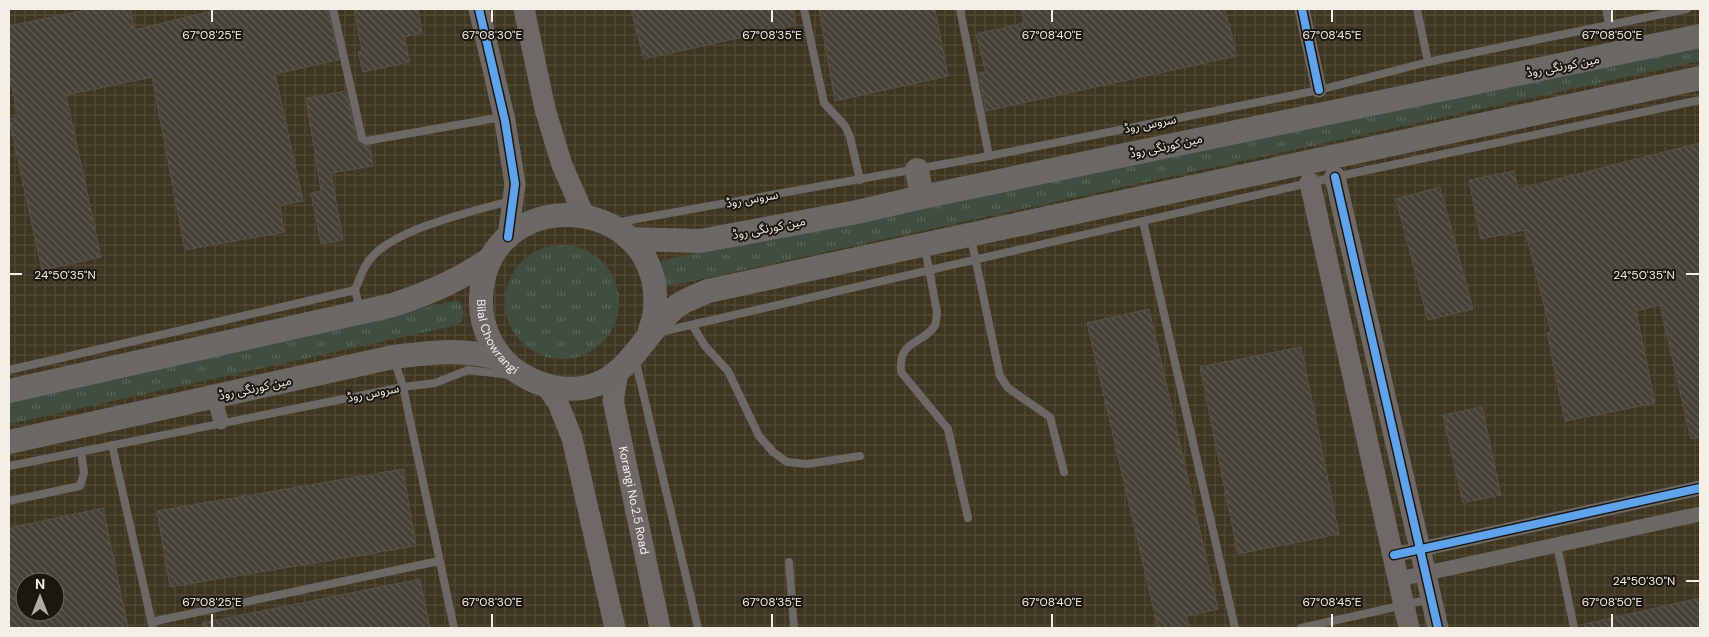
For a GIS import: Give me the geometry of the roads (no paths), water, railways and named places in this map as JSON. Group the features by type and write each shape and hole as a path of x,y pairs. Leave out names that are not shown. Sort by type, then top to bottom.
{"main road":[{"name":"مین کورنگی روڈ","path":"630,239 700,241 856,212 1700,36"},
{"path":"650,334 678,305 708,291 750,280 924,246 1700,78"},
{"path":"917,170 922,197"},
{"name":"Bilal Chowrangi","path":"556,214 584,215 610,224 630,239 645,260 654,284 656,309 650,334 618,373 596,384 579,387 546,386 523,377 502,359 488,337 480,311 482,284 491,258 508,237 530,222 556,214"},
{"path":"9,374 357,301 432,292 468,274 491,258"},
{"name":"مین کورنگی روڈ","path":"9,442 393,357 440,351 458,351 476,352 502,359"}],"street":[{"path":"479,9 504,117 515,184 508,237"},
{"path":"524,9 545,109 562,165 584,215"},
{"path":"1302,9 1319,90"},
{"path":"1335,177 1438,628"},
{"path":"1310,183 1409,628"},
{"name":"Korangi No.2.5 Road","path":"618,373 613,400 660,628"},
{"path":"546,386 558,403 572,438 615,628"},
{"path":"214,396 221,422"},
{"path":"1394,555 1700,488"},
{"path":"1399,580 1700,514"}],"lane":[{"path":"333,9 362,138 366,141 504,117"},
{"path":"804,9 824,103 845,126 860,180"},
{"path":"960,9 989,156"},
{"path":"1417,9 1428,62"},
{"path":"1606,9 1609,24"},
{"name":"سروس روڈ","path":"610,224 989,156 1319,90 1428,62 1687,9"},
{"path":"650,334 693,326 1335,177 1700,100"},
{"path":"357,301 368,262 391,242 422,228 513,200"},
{"path":"1143,221 1235,628"},
{"path":"970,236 1000,376 1008,388 1050,418 1064,472"},
{"path":"924,246 937,312 934,327 905,351 901,359 901,372 948,428 968,518"},
{"path":"693,326 705,346 728,371 758,436 773,452 787,462 807,464 860,456"},
{"path":"634,354 698,628"},
{"path":"393,357 403,386 454,628"},
{"name":"سروس روڈ","path":"9,466 403,386 435,383 468,370 523,377"},
{"path":"112,445 152,625 439,561"},
{"path":"9,501 80,486 84,473 82,451"},
{"path":"1557,545 1574,628"},
{"path":"789,562 794,628"},
{"path":"1301,628 1431,599"}]}
